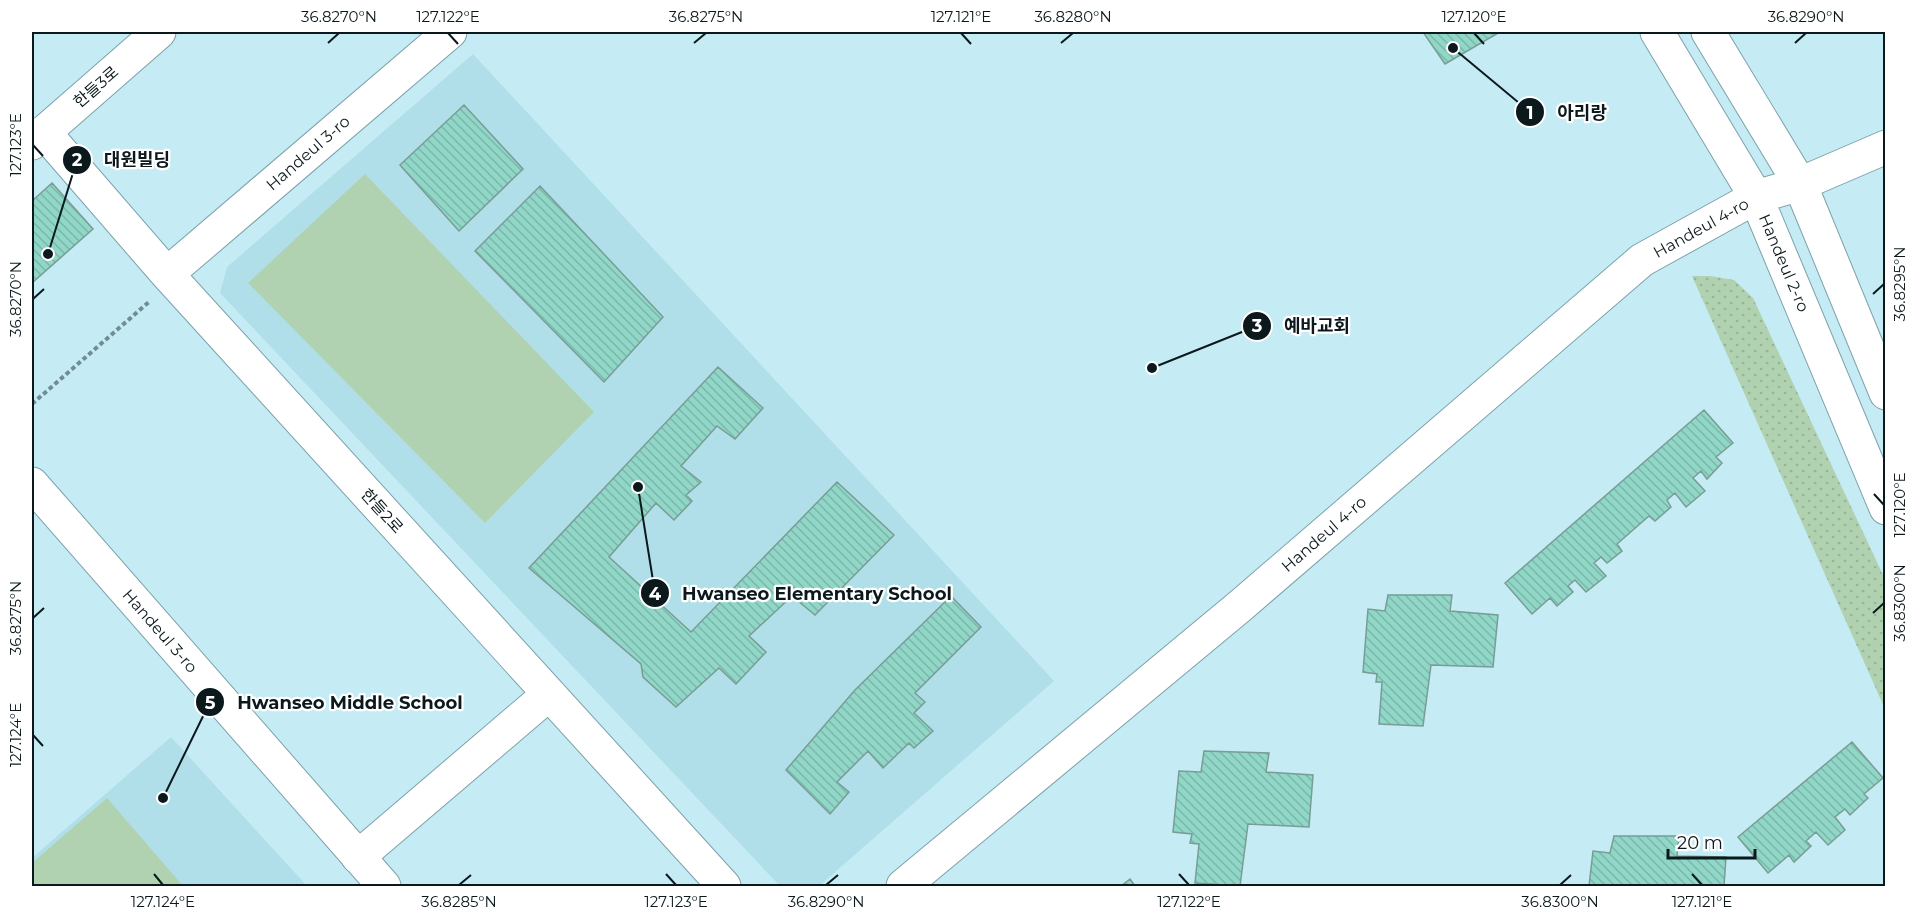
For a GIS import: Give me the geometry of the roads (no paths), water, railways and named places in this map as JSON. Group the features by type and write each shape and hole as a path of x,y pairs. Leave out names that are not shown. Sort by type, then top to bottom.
{"street":[{"name":"한들3로","path":"38,138 159,32"},
{"name":"Handeul 3-ro","path":"170,277 450,32"},
{"name":"Handeul 2-ro","path":"1657,32 1756,197 1886,508"},
{"path":"1708,32 1800,184 1886,393"},
{"name":"한들2로","path":"38,138 170,277 724,886"},
{"path":"1800,184 1886,147"},
{"name":"Handeul 4-ro","path":"903,886 1239,607 1642,260 1756,197 1800,184"},
{"name":"Handeul 3-ro","path":"32,484 384,886"},
{"path":"358,857 549,694"}],"place":[{"name":"아리랑","path":"1453,48"},
{"name":"대원빌딩","path":"48,254"},
{"name":"예바교회","path":"1152,368"},
{"name":"Hwanseo Elementary School","path":"638,487"},
{"name":"Hwanseo Middle School","path":"163,798"}]}
